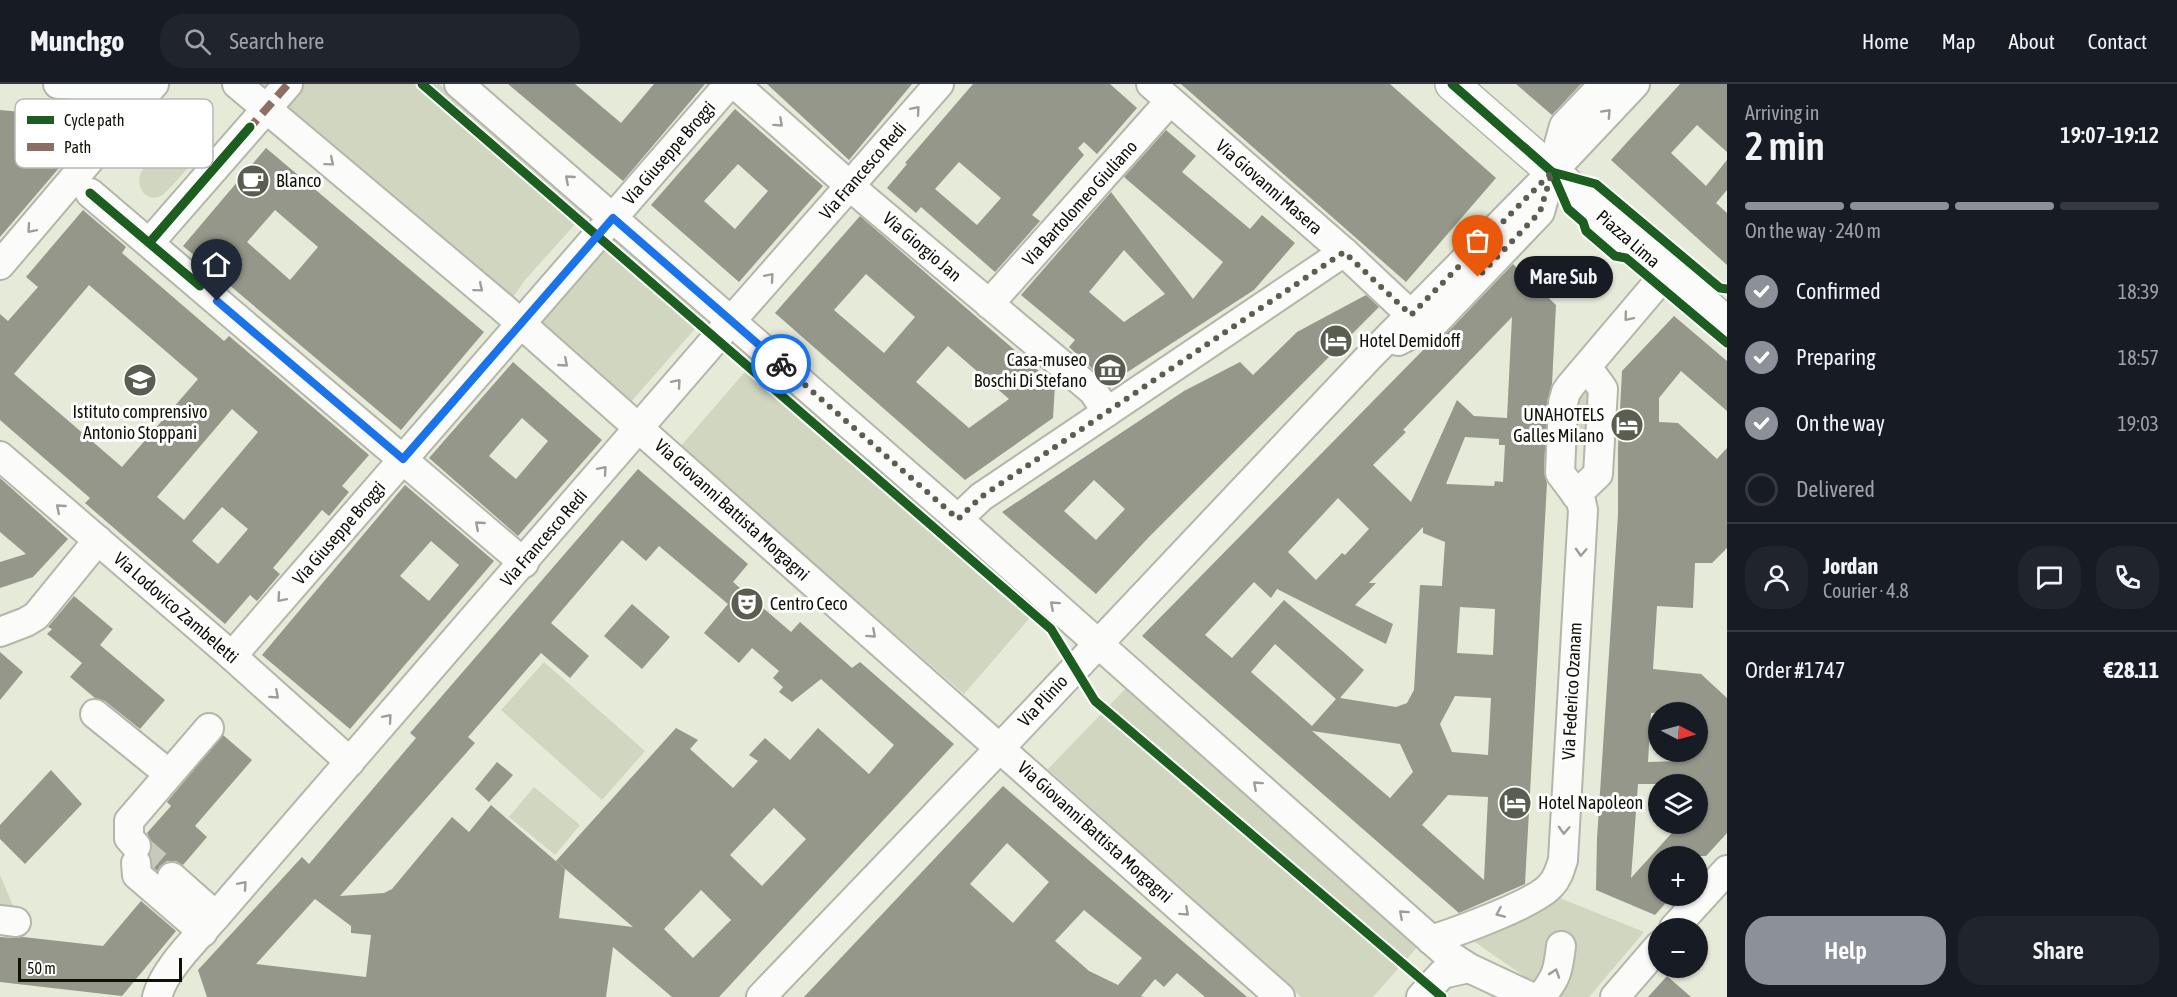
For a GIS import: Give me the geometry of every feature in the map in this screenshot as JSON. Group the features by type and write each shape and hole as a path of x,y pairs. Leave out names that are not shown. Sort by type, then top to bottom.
{"main road":[{"name":"Piazza Lima","path":"1452,84 1551,175 1666,273"},
{"path":"1666,273 1727,324"}],"street":[{"name":"Via Giovanni Battista Morgagni","path":"237,84 639,428 1280,997"},
{"path":"150,242 276,117 288,84"},
{"path":"459,84 958,519 1449,953 1531,997"},
{"name":"Via Giuseppe Broggi","path":"232,656 729,84"},
{"name":"Via Giorgio Jan","path":"735,84 850,185 1093,391 1107,412"},
{"name":"Via Francesco Redi","path":"157,997 159,989 172,968 939,84"},
{"path":"1551,175 1564,126 1604,84"},
{"path":"1551,175 1635,84"},
{"path":"69,85 151,88"},
{"path":"69,85 78,99"},
{"name":"Via Giovanni Masera","path":"1161,92 1344,252 1411,315"},
{"name":"Via Bartolomeo Giuliano","path":"989,304 1161,92"},
{"path":"0,265 77,193 91,168"},
{"name":"Via Plinio","path":"763,996 1411,315 1551,175"},
{"name":"Via Plinio","path":"1378,352 1436,321 1540,212 1551,175"},
{"path":"77,193 150,242 524,563"},
{"path":"958,519 981,497 1344,252"},
{"name":"Piazza Lima","path":"1581,431 1566,392 1666,273"},
{"path":"1582,490 1598,474 1581,431 1603,389 1587,367"},
{"name":"Via Federico Ozanam","path":"1449,953 1450,934 1533,900 1551,886 1559,873 1563,860 1583,510 1582,490 1560,473 1581,431"},
{"name":"Via Lodovico Zambeletti","path":"0,456 232,656 350,762"},
{"path":"0,632 36,616 98,540"},
{"path":"95,714 169,774"},
{"path":"209,728 129,821 129,838 136,855 137,875 210,924"},
{"path":"1683,918 1727,870"},
{"path":"172,877 210,924"},
{"path":"1540,997 1558,972 1561,946"},
{"path":"1421,997 1442,974 1449,953"},
{"path":"1615,997 1648,959"}],"green space":[{"path":"247,84 439,84 586,212 525,280 511,300"},
{"path":"144,168 188,168 161,196 155,198 149,197 142,190 139,179"},
{"path":"616,237 706,316 630,403 540,325"},
{"path":"756,359 1040,606 964,694 680,447"},
{"path":"1582,381 1596,398 1590,431 1574,430 1569,403"},
{"path":"544,662 645,751 602,800 501,710"},
{"path":"1130,684 1420,944 1373,997 1301,997 1048,769"},
{"path":"534,787 580,825 555,855 509,817"},
{"path":"0,875 16,913 0,912"},
{"path":"1555,896 1644,932 1589,997 1560,997 1542,977 1535,980 1528,979 1472,940"}],"building":[{"path":"508,84 575,84 621,123 654,84 705,84 623,181"},
{"path":"767,84 912,84 849,160"},
{"path":"973,84 1110,84 1137,108 1097,154 1084,142 1078,148 1084,155 1032,215 1040,221 995,272 921,207 916,213 887,188 907,164 905,163","holes":["959,162 1001,198 977,225 935,189"]},
{"path":"1181,84 1390,84 1496,178 1406,282"},
{"path":"1516,84 1581,84 1552,115"},
{"path":"1680,84 1727,84 1727,152 1697,125 1671,153 1706,186 1727,160 1727,190 1716,203 1727,213 1727,265 1611,160"},
{"path":"735,109 823,186 739,282 651,205","holes":["738,164 768,191 735,229 704,201"]},
{"path":"0,110 15,111 15,168 59,168 0,237"},
{"path":"1166,130 1196,156 1182,172 1250,229 1262,215 1295,243 1254,290 1109,384 1069,347 1075,340 1021,295 1111,192 1193,299 1223,262 1124,177","holes":["1124,250 1165,294 1124,322 1089,292"]},
{"path":"266,148 484,332 401,430 183,246","holes":["275,210 318,247 290,280 247,242"]},
{"path":"83,210 126,247 122,253 224,341 229,336 369,455 342,486 349,492 329,516 322,510 273,568 280,574 257,601 250,595 225,624 85,503 90,498 0,420 0,314 8,321 38,287 26,277","holes":["89,285 198,379 122,467 14,374","232,409 258,432 184,520 157,497","222,507 248,529 218,564 192,541"]},
{"path":"860,216 1055,385 1053,418 965,480 775,313","holes":["866,274 915,317 884,353 834,310","948,346 1009,399 969,428 916,382"]},
{"path":"1513,264 1556,305 1552,384 1547,402 1544,472 1547,483 1525,884 1459,913 1142,636 1430,343 1448,332","holes":["1512,317 1507,418 1474,416 1457,400 1411,502 1373,465 1406,432 1403,430","1465,437 1499,439 1499,445 1505,445 1503,482 1495,481 1494,486 1446,484","1338,498 1369,529 1345,555 1342,553 1316,580 1288,552","1423,527 1423,533 1445,542 1442,586 1420,585 1414,690 1407,703 1396,707 1340,698 1364,670 1284,600 1232,658 1205,635 1254,582 1271,598 1277,589 1386,644 1393,624 1355,605 1376,583 1369,583","1460,607 1495,609 1493,655 1457,653","1275,644 1336,699 1312,726 1251,672","1455,696 1491,698 1488,755 1452,752 1440,724","1312,731 1400,744 1413,772 1390,798","1448,795 1488,797 1484,880 1422,825"]},
{"path":"1366,295 1379,307 1148,538 1096,594 1002,512 1184,391 1240,362 1253,375 1297,332","holes":["1094,480 1125,509 1096,540 1064,511"]},
{"path":"1674,316 1727,361 1727,411 1681,371 1659,398 1659,422 1678,423 1717,459 1727,448 1727,548 1712,563 1695,563 1693,608 1657,606 1653,669 1701,674 1727,698 1727,833 1708,854 1708,846 1660,846 1671,834 1708,834 1708,774 1648,774 1648,784 1638,784 1631,878 1648,859 1648,906 1663,906 1655,915 1596,890 1597,839 1618,515 1618,449 1622,371"},
{"path":"513,362 602,440 518,536 429,458","holes":["522,418 548,441 516,479 489,456"]},
{"path":"638,469 748,564 733,582 791,632 800,622 852,668 860,662 954,744 719,997 672,997 613,947 606,997 207,997 198,970 302,857 309,864 416,738 410,733","holes":["622,540 646,561 659,546 728,604 704,633 739,663 752,648 779,671 773,678 783,687 779,692 792,702 821,679 894,745 869,774 818,728 790,760 765,738 749,755 758,761 733,788 690,749 698,740 676,728 556,861 633,927 559,918 565,869 491,805 469,832 452,817 392,889 384,893 340,896 475,743 468,737 541,653 570,678 589,656 551,623","774,808 806,839 762,886 730,855","701,890 731,920 693,958 664,929","315,899 351,926 351,933 371,935 366,977 256,964"]},
{"path":"0,478 68,539 33,577 0,588 0,562 26,554 0,532"},
{"path":"405,485 494,561 350,729 262,655","holes":["431,541 459,565 429,601 400,576"]},
{"path":"74,596 113,629 100,645 165,700 140,729 105,701 95,698 70,677 82,663 47,634 52,629 48,627"},
{"path":"632,604 670,637 642,669 604,636"},
{"path":"0,652 23,672 0,700"},
{"path":"223,735 252,760 195,826 207,837 183,865 176,861 167,861 157,871 153,867 150,854 152,843 147,833 171,806 167,802"},
{"path":"497,762 513,775 489,802 475,789"},
{"path":"51,770 82,804 25,864 0,839 0,825"},
{"path":"1003,786 1247,997 1205,997 1177,973 1164,987 1155,979 1141,996 1144,997 804,997","holes":["1007,843 1049,882 1013,923 970,884","1084,910 1142,958 1118,985 1089,971 1055,941"]},
{"path":"141,901 176,931 122,996 0,982 0,937 23,937 103,946"},
{"path":"1665,978 1669,978 1691,997 1648,997"}],"tunnel":[{"path":"136,846 172,877"}],"marked path":[{"path":"247,131 288,84"}],"cycle path":[{"path":"422,84 1051,629 1095,701 1442,997"},
{"path":"1452,84 1552,172 1568,209 1583,222 1586,231 1615,256 1626,258 1727,343"},
{"path":"150,242 250,127"},
{"path":"1552,172 1596,184 1720,288 1727,289"},
{"path":"90,193 200,286"}],"way so far":[{"path":"781,364 958,519 981,497 1344,252 1411,315 1552,172 1540,212 1478,277"}],"place":[{"name":"Blanco","path":"253,181"},
{"name":"Mare Sub","path":"1478,277"},
{"name":"Hotel Demidoff","path":"1336,341"},
{"name":"Casa-museo Boschi Di Stefano","path":"1110,370"},
{"name":"Istituto comprensivo Antonio Stoppani","path":"140,380"},
{"name":"UNAHOTELS Galles Milano","path":"1627,425"},
{"name":"Centro Ceco","path":"747,604"},
{"name":"Hotel Napoleon","path":"1515,803"}],"route":[{"path":"217,301 403,459 613,218 781,364"}]}
